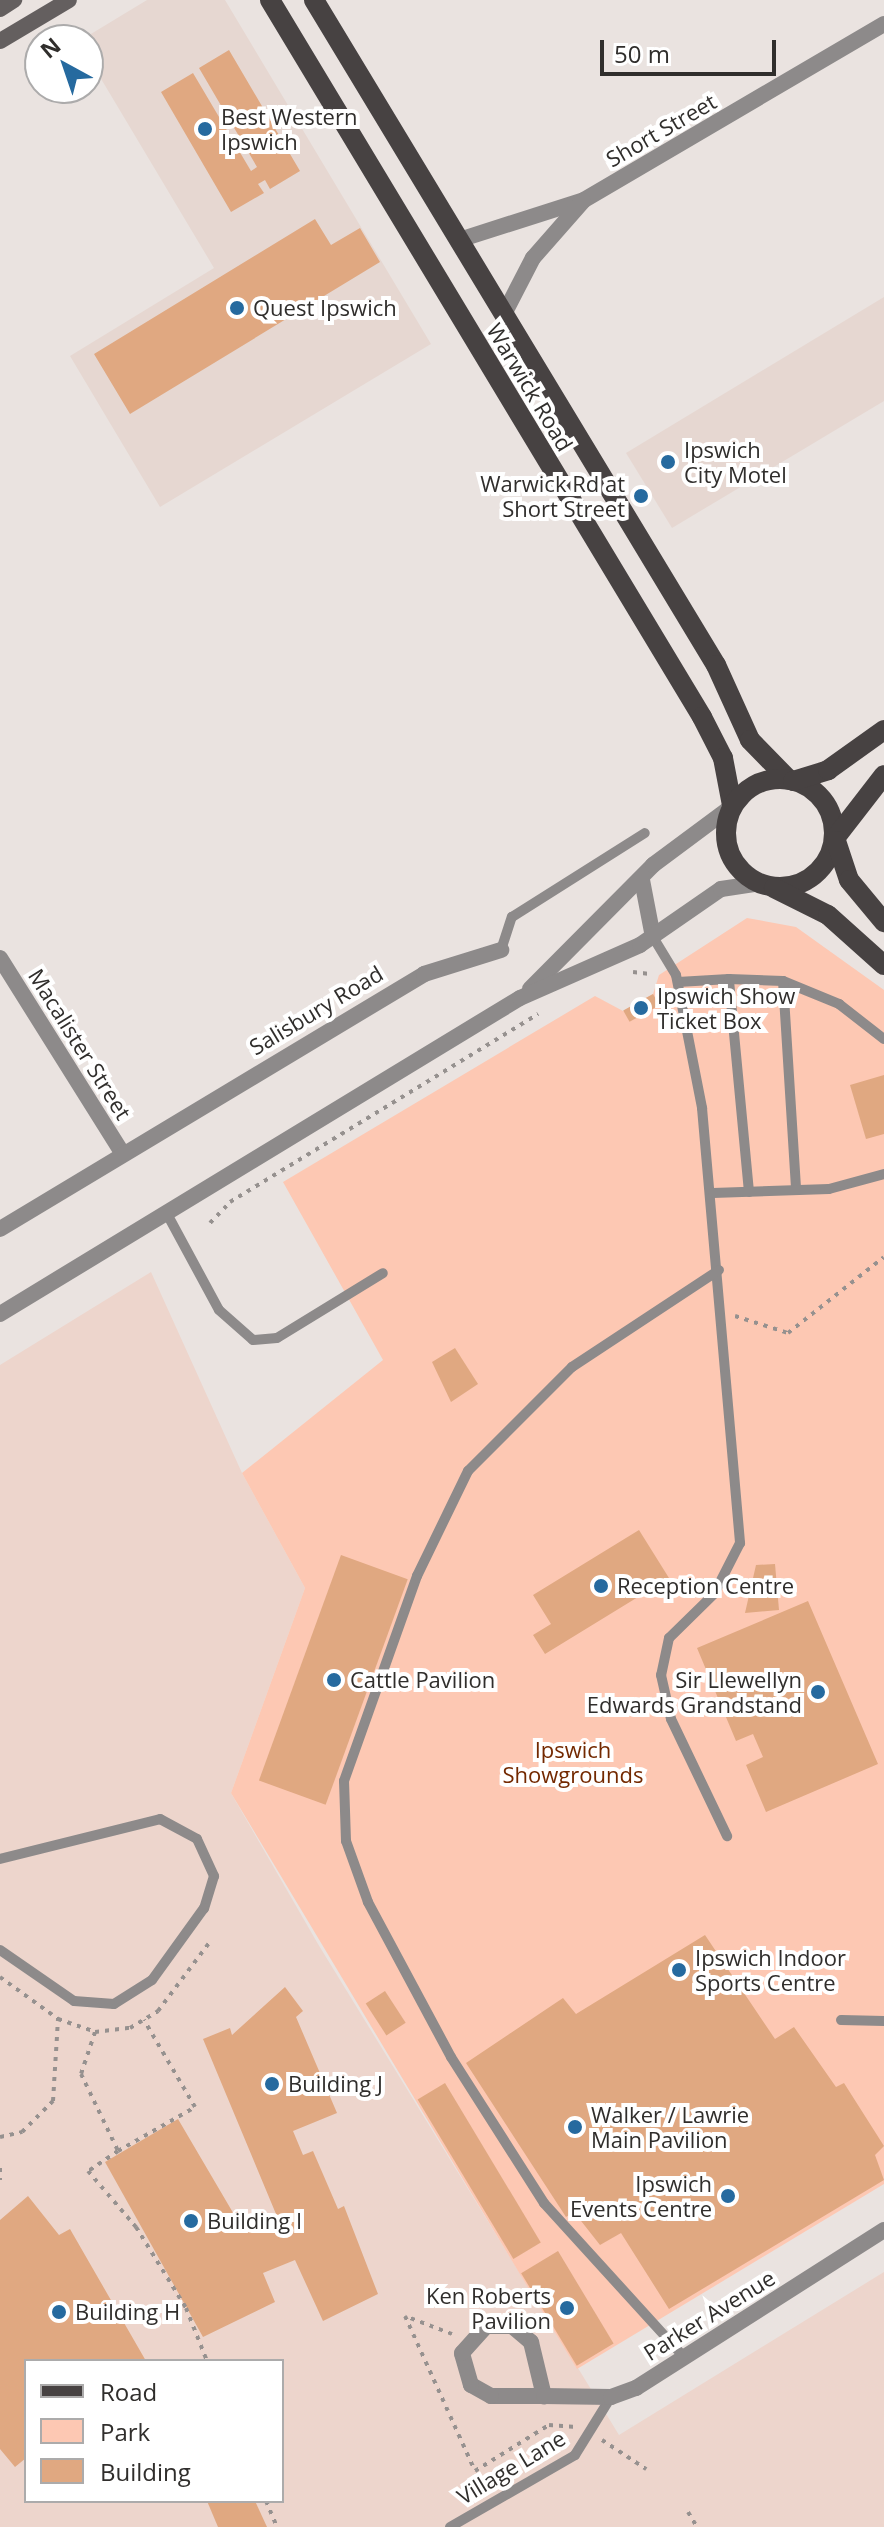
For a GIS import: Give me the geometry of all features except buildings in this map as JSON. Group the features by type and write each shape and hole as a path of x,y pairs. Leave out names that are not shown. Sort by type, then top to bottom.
{"main road":[{"path":"0,9 14,0"},
{"path":"0,41 69,0"},
{"name":"Warwick Road","path":"270,0 702,717 723,758 732,806"},
{"name":"Warwick Road","path":"314,0 716,665 750,740 791,781"},
{"path":"884,730 828,770 791,781 759,783 732,806 730,850 764,884 817,907 884,965"},
{"path":"764,884 808,878 884,775"},
{"path":"791,781 821,800 849,880 884,922"}],"street":[{"name":"Short Street","path":"459,240 584,200 884,24"},
{"name":"Short Street","path":"503,316 533,258 584,200"},
{"path":"520,998 642,880 732,806"},
{"path":"642,880 653,937"},
{"path":"0,1314 520,998 653,937 716,892 764,884"},
{"name":"Salisbury Road","path":"0,1229 424,974 501,950"},
{"name":"Macalister Street","path":"0,958 123,1154"},
{"name":"Parker Avenue","path":"544,2396 522,2332 486,2326 467,2342 465,2376 480,2393 544,2396 611,2397 684,2357 884,2230"}],"lane":[{"name":"Salisbury Road","path":"501,950 512,917 645,833"},
{"path":"653,937 678,982 713,1193 721,1312 720,1379 740,1543 714,1594 669,1638 661,1675 671,1719 727,1836"},
{"path":"678,982 729,979 783,981 839,1004 884,1039"},
{"path":"729,979 749,1192"},
{"path":"783,981 796,1190"},
{"path":"713,1193 796,1190 884,1174"},
{"path":"166,1212 219,1310 253,1340 277,1338 383,1273"},
{"path":"684,2357 544,2203 451,2057 368,1902 346,1841 344,1781 417,1576 468,1471 572,1367 719,1270"},
{"path":"0,1859 160,1819 197,1839 214,1876 204,1908 152,1980 114,2004 74,2001 0,1950"},
{"path":"841,2020 884,2021"},
{"name":"Village Lane","path":"450,2527 575,2455 611,2397"}],"path":[{"path":"622,976 650,974"},
{"path":"210,1223 230,1202 543,1011"},
{"path":"721,1312 788,1333 884,1257"},
{"path":"0,2137 22,2132 53,2101 58,2019"},
{"path":"144,2020 195,2107 88,2171 136,2227 186,2308 206,2359"},
{"path":"95,2032 81,2074 118,2151"},
{"path":"0,2168 0,2180"},
{"path":"267,2503 277,2527"},
{"path":"688,2512 697,2527"}],"shaded area":[{"path":"147,0 225,0 431,344 160,507 70,356 214,268 104,84 104,26"},
{"path":"884,297 884,401 672,528 626,453"},
{"path":"151,1272 242,1473 305,1588 231,1793 318,1944 619,2435 884,2272 884,2527 0,2527 0,1365"}],"green space":[{"name":"Ipswich Showgrounds","path":"747,918 796,927 884,990 884,2184 577,2369 231,1793 305,1588 242,1473 383,1360 283,1182 595,996 623,1011 653,994 659,975"}],"place":[{"name":"Best Western Ipswich","path":"205,129"},
{"name":"Quest Ipswich","path":"237,308"},
{"name":"Ipswich City Motel","path":"668,462"},
{"name":"Warwick Rd at Short Street","path":"641,496"},
{"name":"Ipswich Show Ticket Box","path":"641,1008"},
{"name":"Reception Centre","path":"601,1586"},
{"name":"Cattle Pavilion","path":"334,1680"},
{"name":"Sir Llewellyn Edwards Grandstand","path":"818,1692"},
{"name":"Ipswich Indoor Sports Centre","path":"679,1970"},
{"name":"Building J","path":"272,2084"},
{"name":"Walker / Lawrie Main Pavilion","path":"575,2127"},
{"name":"Ipswich Events Centre","path":"728,2196"},
{"name":"Building I","path":"191,2221"},
{"name":"Ken Roberts Pavilion","path":"567,2308"},
{"name":"Building H","path":"59,2312"}]}
